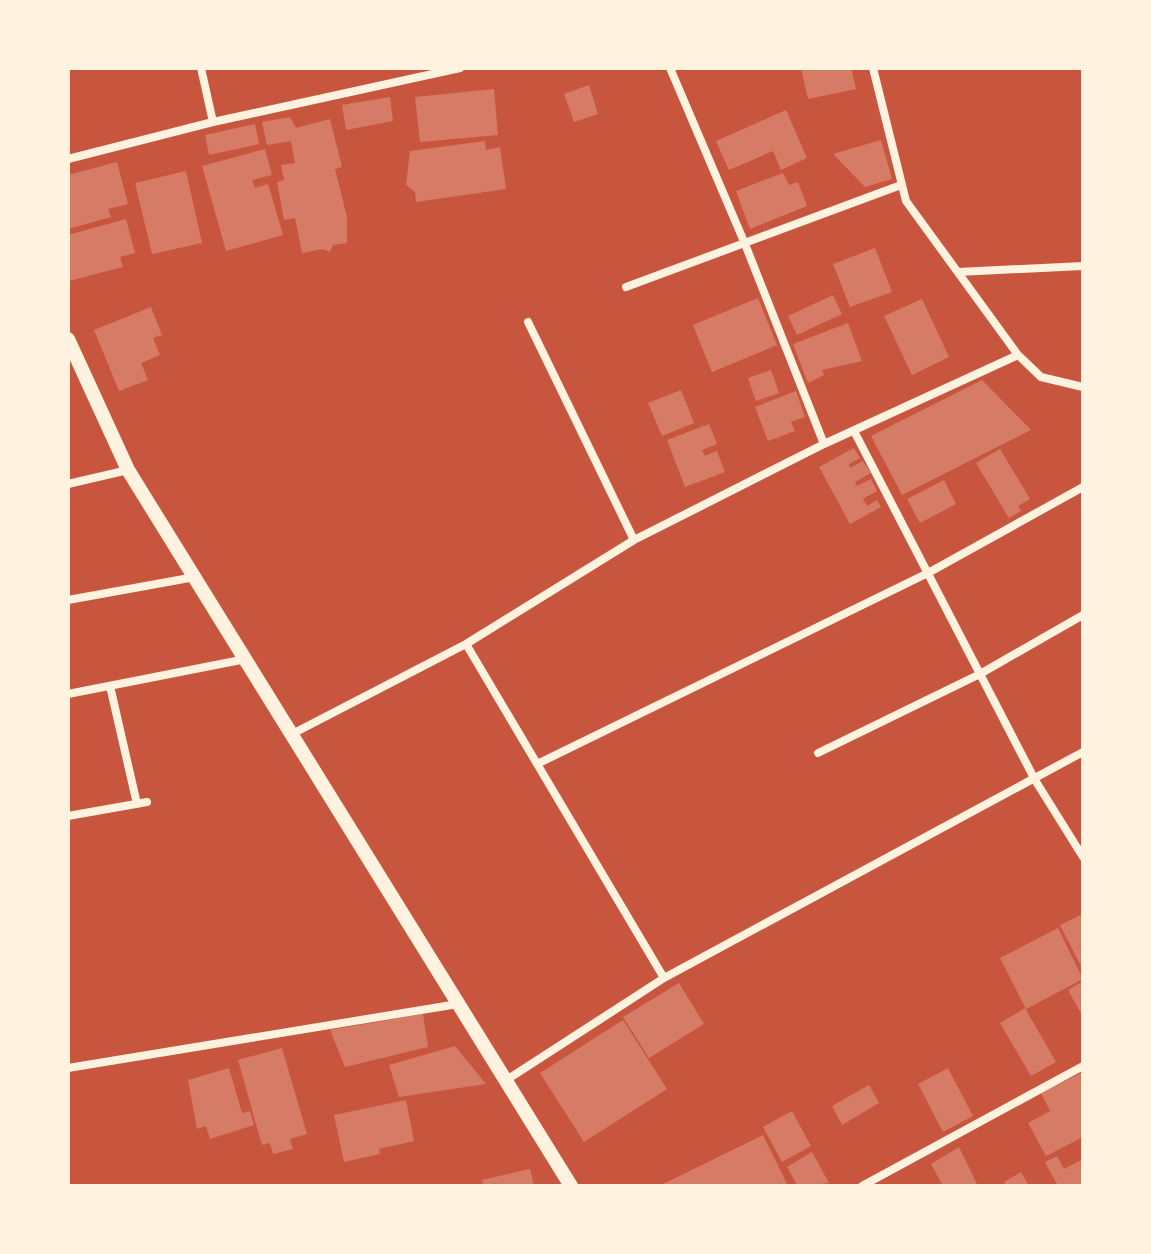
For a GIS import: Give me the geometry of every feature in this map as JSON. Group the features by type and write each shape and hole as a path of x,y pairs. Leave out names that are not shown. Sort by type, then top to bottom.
{"street":[{"path":"201,68 213,122"},
{"path":"68,159 213,122 460,68"},
{"path":"670,68 745,244 824,444"},
{"path":"873,68 906,201 1018,355 1041,377 1083,387"},
{"path":"626,287 901,185"},
{"path":"958,272 1083,266"},
{"path":"528,322 634,540"},
{"path":"68,339 128,470 294,733 571,1186"},
{"path":"294,733 466,644 634,540 824,444 1018,355"},
{"path":"854,431 1035,780 1083,857"},
{"path":"68,484 128,470"},
{"path":"537,764 928,573 1083,487"},
{"path":"68,600 195,577"},
{"path":"818,753 980,674 1083,615"},
{"path":"466,644 664,978"},
{"path":"68,694 246,658"},
{"path":"68,816 142,803 110,686"},
{"path":"504,1081 664,978 1083,752"},
{"path":"68,1068 458,1004"},
{"path":"862,1186 1083,1066"}],"building":[{"path":"801,68 851,68 856,89 808,99"},
{"path":"589,85 598,114 574,122 564,94"},
{"path":"494,89 498,135 420,142 415,97"},
{"path":"390,97 393,121 346,130 342,105"},
{"path":"786,110 807,158 781,170 773,151 729,170 716,141"},
{"path":"290,117 296,128 330,119 342,167 335,169 347,217 347,243 333,245 330,252 323,249 302,253 295,218 284,220 277,182 284,180 281,165 295,163 291,141 267,145 262,122"},
{"path":"255,124 259,144 209,155 205,135"},
{"path":"881,140 892,179 865,187 833,154"},
{"path":"485,141 486,150 500,147 506,189 416,202 415,192 406,185 410,151"},
{"path":"265,149 272,175 252,180 255,188 268,184 283,235 226,251 202,166"},
{"path":"117,162 128,204 108,209 111,217 68,229 68,175"},
{"path":"186,171 202,243 152,254 135,183"},
{"path":"783,173 789,185 798,182 807,206 750,229 736,191"},
{"path":"126,219 135,253 120,257 123,267 69,281 68,235"},
{"path":"875,248 892,292 850,307 833,264"},
{"path":"833,295 842,314 797,335 788,316"},
{"path":"758,298 777,345 712,372 693,325"},
{"path":"922,299 949,357 912,375 884,316"},
{"path":"151,307 162,335 153,338 160,355 141,363 148,380 119,391 94,330"},
{"path":"848,323 862,361 822,370 824,375 808,383 793,344"},
{"path":"771,370 779,393 756,401 748,378"},
{"path":"982,380 1031,430 902,495 871,436"},
{"path":"681,390 694,423 662,436 648,403"},
{"path":"796,391 805,417 791,422 795,431 768,441 755,407"},
{"path":"709,424 717,444 702,450 705,456 717,451 725,472 685,487 667,440"},
{"path":"854,448 860,458 849,464 850,468 863,461 871,473 855,482 857,486 871,479 877,491 863,499 867,506 877,500 881,507 850,524 819,467"},
{"path":"1000,449 1030,499 1018,506 1021,511 1009,518 976,463"},
{"path":"944,480 956,504 920,523 907,499"},
{"path":"1083,914 1083,970 1060,925"},
{"path":"1058,928 1083,979 1026,1009 1000,958"},
{"path":"1083,981 1083,1017 1068,990"},
{"path":"679,983 704,1024 649,1058 623,1017"},
{"path":"1025,1008 1056,1062 1031,1076 1000,1023"},
{"path":"423,1014 428,1047 345,1067 330,1030"},
{"path":"623,1020 667,1089 584,1142 540,1073"},
{"path":"455,1046 486,1084 399,1097 389,1065"},
{"path":"282,1048 307,1134 290,1139 293,1149 273,1154 270,1143 262,1145 238,1060"},
{"path":"229,1068 242,1113 250,1111 254,1125 210,1139 206,1126 197,1129 188,1080"},
{"path":"948,1068 973,1116 943,1132 918,1084"},
{"path":"1083,1072 1083,1137 1046,1156 1028,1123 1050,1111 1041,1093"},
{"path":"869,1085 879,1103 842,1125 832,1106"},
{"path":"406,1100 414,1141 379,1149 380,1154 344,1162 334,1115"},
{"path":"792,1111 811,1146 782,1162 763,1127"},
{"path":"763,1135 788,1186 659,1186"},
{"path":"959,1147 978,1186 943,1186 931,1164"},
{"path":"812,1152 829,1183 798,1186 787,1167"},
{"path":"1057,1156 1064,1169 1083,1159 1083,1186 1058,1186 1045,1162"},
{"path":"530,1169 534,1186 484,1186 482,1180"},
{"path":"1021,1172 1029,1186 1006,1186 1004,1182"}]}
